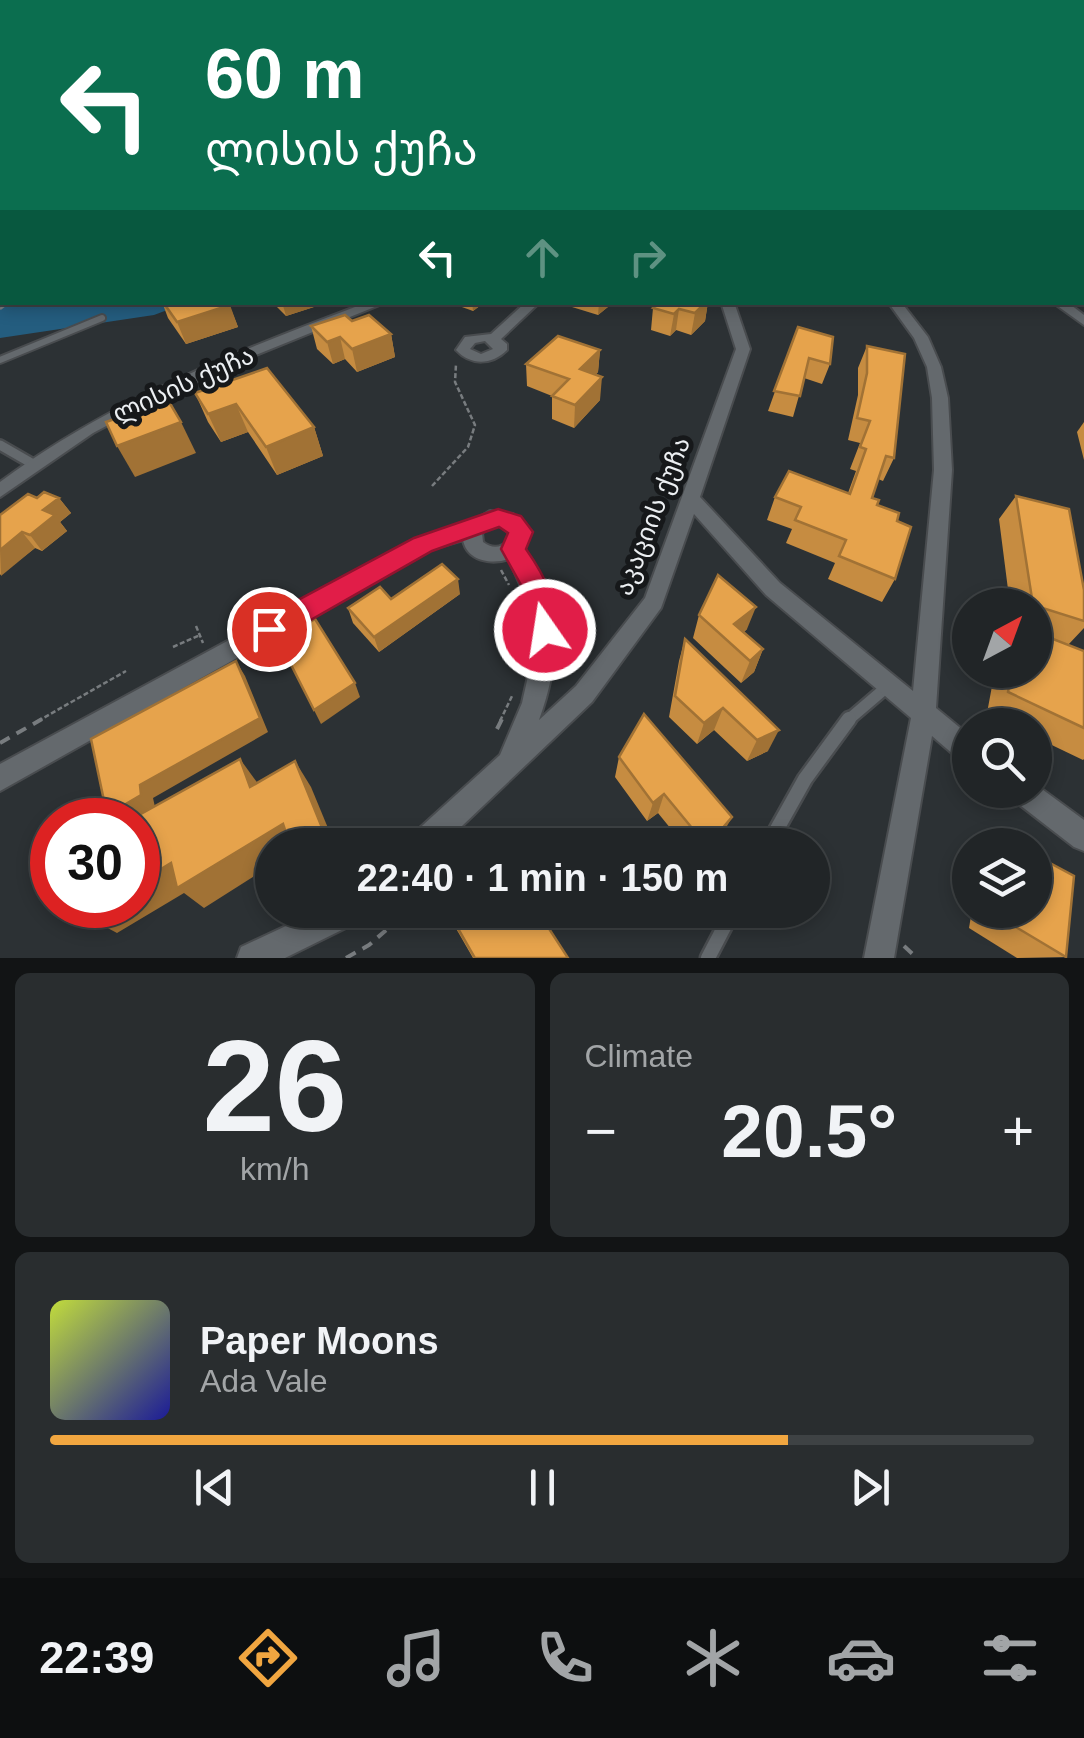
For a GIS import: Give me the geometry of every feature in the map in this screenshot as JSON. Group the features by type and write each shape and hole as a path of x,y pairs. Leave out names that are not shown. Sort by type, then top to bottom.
{"street":[{"name":"ლისის ქუჩა","path":"0,491 84,429 202,372 373,305"},
{"path":"470,356 497,353 500,344 493,339 531,305"},
{"name":"აკაციის ქუჩა","path":"508,764 584,694 654,602 742,349 728,305"},
{"path":"879,958 922,716 943,470 940,398 934,367 921,337 896,305"},
{"path":"1062,305 1084,321"},
{"path":"690,498 773,590 952,738"},
{"path":"0,778 423,544 473,530 490,518 512,522 520,532 505,557"},
{"path":"440,828 508,764 542,682 545,655 545,630 534,583 505,557 481,552 472,545 473,530"},
{"path":"1045,808 1084,837"},
{"path":"252,958 314,928"}],"lane":[{"path":"0,360 102,318"},
{"path":"0,444 33,464"},
{"path":"777,828 800,784 836,734 865,702 888,686"},
{"path":"708,958 724,928"}],"path":[{"path":"432,486 468,447 475,425 453,374 454,365 470,356"},
{"path":"505,557 520,615 521,666"},
{"path":"196,626 204,644"},
{"path":"174,647 200,634"},
{"path":"0,742 126,671"},
{"path":"498,729 514,693"},
{"path":"346,958 388,928"}],"shaded area":[{"path":"0,305 181,305 154,315 0,338"}],"building":[{"path":"165,305 230,305 177,322"},
{"path":"703,305 695,313 679,309 674,314 653,308"},
{"path":"345,315 352,321 369,315 391,334 352,349 340,337 327,342 311,326"},
{"path":"798,327 833,337 830,364 809,358 800,396 774,391"},
{"path":"558,336 600,350 580,369 602,377 575,405 552,396 569,379 526,364"},
{"path":"867,346 905,354 894,458 886,456 872,498 879,500 877,505 899,513 897,521 911,527 895,579 839,556 846,540 795,520 801,507 775,497 789,471 850,494 866,449 860,447 870,421 857,418 867,373"},
{"path":"267,368 314,427 266,447 236,404 208,414 195,393"},
{"path":"168,400 181,422 117,446 106,422"},
{"path":"44,492 59,498 43,510 55,515 30,535 22,532 0,550 0,515 28,494 37,498"},
{"path":"1016,496 1069,509 1084,590 1084,621 1052,611 1052,588 1030,588"},
{"path":"442,564 458,579 374,637 348,608 380,587 391,599"},
{"path":"718,575 756,607 734,624 763,649 750,661 699,615"},
{"path":"315,619 355,683 314,710 279,641"},
{"path":"685,639 779,730 757,740 723,708 704,723 675,696"},
{"path":"1052,639 1084,651 1084,728 1052,713 1052,708 1042,708 1008,692 1009,688 1052,688"},
{"path":"236,661 260,718 140,785 141,795 136,798 103,798 91,739"},
{"path":"644,714 732,817 723,828 692,828 664,794 653,803 619,757"},
{"path":"240,759 250,787 295,761 322,828 284,828 283,824 276,828 255,828 255,841 177,888 171,863 160,870 160,803"},
{"path":"1052,864 1074,876 1066,957 1017,928 1052,928"},
{"path":"458,928 549,928 568,958 475,958"}],"route":[{"path":"269,629 423,544 473,530 483,520 498,518 518,526 520,538 513,549 534,583 545,630"}]}
